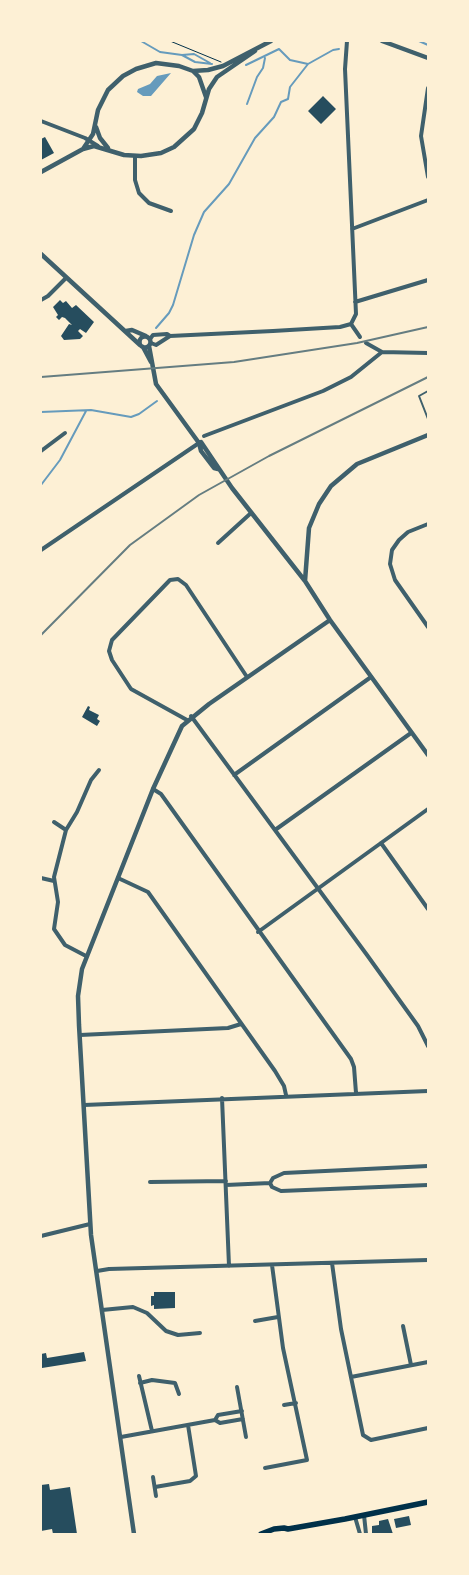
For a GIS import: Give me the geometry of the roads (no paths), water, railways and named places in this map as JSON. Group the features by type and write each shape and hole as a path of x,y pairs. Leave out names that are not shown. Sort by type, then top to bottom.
{"main road":[{"path":"261,1534 284,1528 286,1532 428,1502"}],"street":[{"path":"41,121 89,140 98,146 124,155 135,156 161,153 184,139 198,123 211,85 220,74 271,41"},
{"path":"141,346 149,341 153,335 167,334 170,336 340,327 351,324 356,318 345,69 347,41"},
{"path":"382,41 428,58"},
{"path":"193,72 220,67 255,51"},
{"path":"82,149 89,140 101,102 108,90 130,72 149,64 163,63 179,66 193,72 201,80 206,98"},
{"path":"428,88 421,136 428,177"},
{"path":"95,124 98,135 109,149"},
{"path":"41,172 82,149 98,146"},
{"path":"135,156 135,180 139,193 149,203 171,211"},
{"path":"352,229 428,200"},
{"path":"41,254 108,318 126,331 141,346 151,362"},
{"path":"41,300 48,296 66,278"},
{"path":"355,302 428,280"},
{"path":"351,324 360,337"},
{"path":"126,331 132,330 156,345 170,336"},
{"path":"141,346 142,338 149,341"},
{"path":"149,341 151,362 158,388 199,443 201,442 218,465 218,469 251,513 305,581 330,620 428,755"},
{"path":"366,343 382,352 428,353"},
{"path":"204,436 323,391 351,377 382,352"},
{"path":"41,451 65,433"},
{"path":"305,581 309,528 319,504 331,486 357,464 428,435"},
{"path":"41,550 199,443"},
{"path":"218,543 251,513"},
{"path":"428,524 408,532 399,540 392,550 390,564 395,580 428,627"},
{"path":"247,677 196,600 182,581 176,578 170,580 110,643 109,651 112,660 131,689 189,718 234,775 418,1026 428,1046"},
{"path":"134,1534 90,1224 79,988 86,956 175,738 189,718 330,620"},
{"path":"234,775 371,677"},
{"path":"275,830 411,733"},
{"path":"86,956 65,945 54,929 58,902 54,881 66,830 79,809 91,780 99,770"},
{"path":"153,788 161,794 353,1064 356,1093"},
{"path":"258,932 428,809"},
{"path":"54,822 66,830"},
{"path":"381,843 428,909"},
{"path":"41,878 54,881"},
{"path":"118,878 148,892 275,1071 284,1086 286,1095"},
{"path":"80,1035 228,1028 241,1024"},
{"path":"84,1105 286,1095 428,1091"},
{"path":"222,1098 229,1266"},
{"path":"270,1183 273,1178 284,1173 428,1166"},
{"path":"150,1182 270,1183"},
{"path":"270,1183 272,1187 281,1191 428,1186"},
{"path":"41,1236 90,1224"},
{"path":"97,1271 109,1268 428,1260"},
{"path":"332,1263 337,1304 363,1435 371,1440 428,1428"},
{"path":"272,1265 283,1348 308,1460"},
{"path":"102,1310 133,1307 147,1313 166,1331 184,1335 200,1333"},
{"path":"255,1321 278,1317"},
{"path":"403,1326 411,1365"},
{"path":"351,1377 428,1362"},
{"path":"139,1376 152,1431"},
{"path":"140,1382 152,1380 175,1383 179,1394"},
{"path":"237,1387 246,1437"},
{"path":"284,1405 296,1403"},
{"path":"215,1420 218,1415 242,1411"},
{"path":"121,1437 215,1420 220,1423 243,1419"},
{"path":"155,1487 196,1478 197,1473 188,1425"},
{"path":"265,1468 314,1459"},
{"path":"154,1477 156,1496"},
{"path":"364,1515 366,1534"},
{"path":"356,1517 360,1534"}],"lane":[{"path":"428,391 418,396 428,419"}],"water":[{"path":"171,73 151,96 143,96 137,92 138,89 150,84 157,76"}],"waterway":[{"path":"141,41 160,52 182,55 195,62 212,64"},
{"path":"419,41 428,45"},
{"path":"246,65 279,49 290,60 308,64 333,50 339,49"},
{"path":"182,55 194,54 210,63"},
{"path":"247,104 257,77 263,68 265,58"},
{"path":"156,328 169,313 173,305 194,235 204,212 229,184 255,138 274,117 281,102 288,99 290,87 308,64"},
{"path":"41,412 91,410 131,417 139,414 157,401"},
{"path":"41,485 60,460 86,411"}],"railway":[{"path":"41,377 234,362 357,343 428,327"},
{"path":"41,635 130,545 199,495 269,456 428,377"}]}
